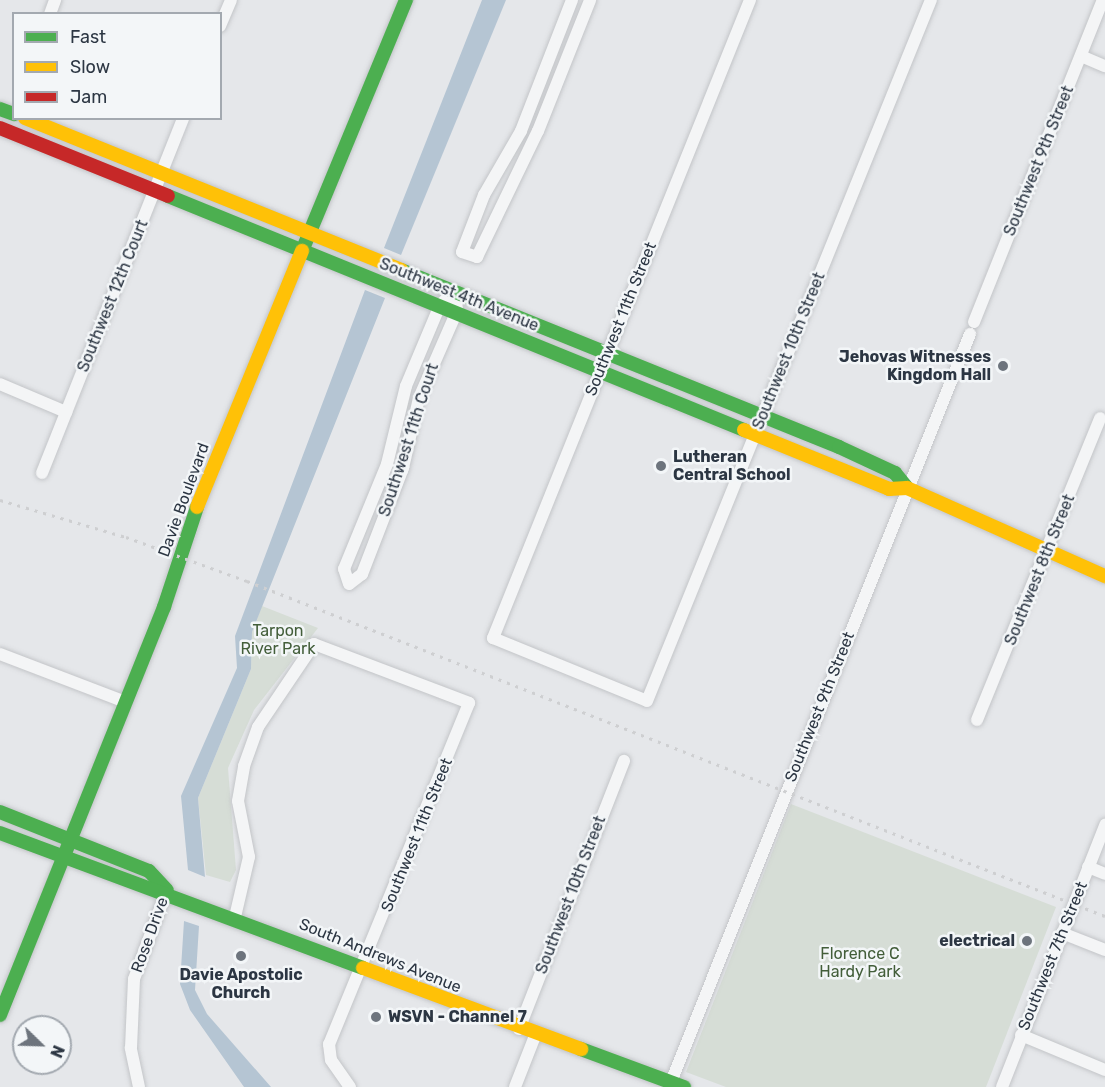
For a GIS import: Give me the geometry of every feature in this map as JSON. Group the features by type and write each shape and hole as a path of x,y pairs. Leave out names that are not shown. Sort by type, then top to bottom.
{"main road":[{"name":"Davie Boulevard","path":"0,1015 4,992 63,857 126,702 205,484 406,0"},
{"name":"Southwest 4th Avenue","path":"30,120 608,351 763,416 895,472 907,488 1048,554 1105,576"},
{"name":"Southwest 4th Avenue","path":"1,132 156,187 890,489 907,488"},
{"name":"South Andrews Avenue","path":"0,812 149,871 167,890"},
{"name":"South Andrews Avenue","path":"0,833 142,888 167,890 535,1036 675,1085"}],"street":[{"path":"222,21 231,0"},
{"path":"585,12 571,3 521,131 484,195 462,252 477,257 538,130 590,0"},
{"name":"Southwest 11th Street","path":"647,701 493,638 750,0"},
{"name":"Southwest 10th Street","path":"647,701 931,0"},
{"name":"Southwest 9th Street","path":"675,1085 907,488 1103,0"},
{"path":"1081,56 1105,66"},
{"path":"1,132 9,110"},
{"name":"Southwest 12th Court","path":"42,473 182,120"},
{"name":"Southwest 11th Court","path":"455,291 457,312 419,398 405,462 362,574 349,584 344,569 387,464 406,386 440,305 455,291"},
{"path":"0,384 66,412"},
{"name":"Southwest 8th Street","path":"977,720 1048,554 1101,418"},
{"name":"Southwest 11th Street","path":"236,917 249,857 238,801 244,766 258,727 314,644 469,703 375,938 358,964 329,1044 331,1060 350,1087"},
{"path":"0,654 126,702"},
{"name":"Southwest 10th Street","path":"519,1029 624,761"},
{"name":"Southwest 7th Street","path":"1002,1087 1105,825"},
{"path":"1088,867 1105,874"},
{"name":"Rose Drive","path":"139,1087 131,1048 134,979 167,890"},
{"path":"1062,933 1105,950"},
{"path":"1022,1035 1105,1070"},
{"path":"515,1087 535,1036"}],"green space":[{"name":"Tarpon River Park","path":"262,606 318,628 254,710 228,768 236,870 230,882 206,875 198,798 251,669 252,632"},
{"name":"Florence C Hardy Park","path":"791,804 1056,907 986,1087 726,1087 686,1072"}],"water":[{"path":"482,0 506,0 401,255 384,248"},
{"path":"365,290 385,298 252,632 251,669 198,798 205,877 188,870 181,796 237,668 235,636"},
{"path":"184,921 199,926 195,990 207,1014 271,1087 244,1087 190,1010 180,984"}],"railway":[{"path":"0,500 126,537 247,581 1105,916"}],"traffic: fast":[{"path":"302,251 406,0"},
{"path":"0,109 12,113"},
{"path":"168,196 744,430"},
{"path":"401,270 839,447 895,473 907,488"},
{"path":"0,1015 164,607 197,507"},
{"path":"0,812 149,871 167,890"},
{"path":"0,833 363,968"},
{"path":"581,1049 684,1087"}],"traffic: slow":[{"path":"30,120 401,270"},
{"path":"197,507 302,251"},
{"path":"744,430 889,489 907,488 1105,576"},
{"path":"363,968 581,1049"}],"traffic: jam":[{"path":"0,128 168,196"}],"place":[{"name":"Jehovas Witnesses Kingdom Hall","path":"1003,366"},
{"name":"Lutheran Central School","path":"661,466"},
{"name":"electrical","path":"1027,941"},
{"name":"Davie Apostolic Church","path":"241,956"},
{"name":"WSVN - Channel 7","path":"376,1017"}]}
